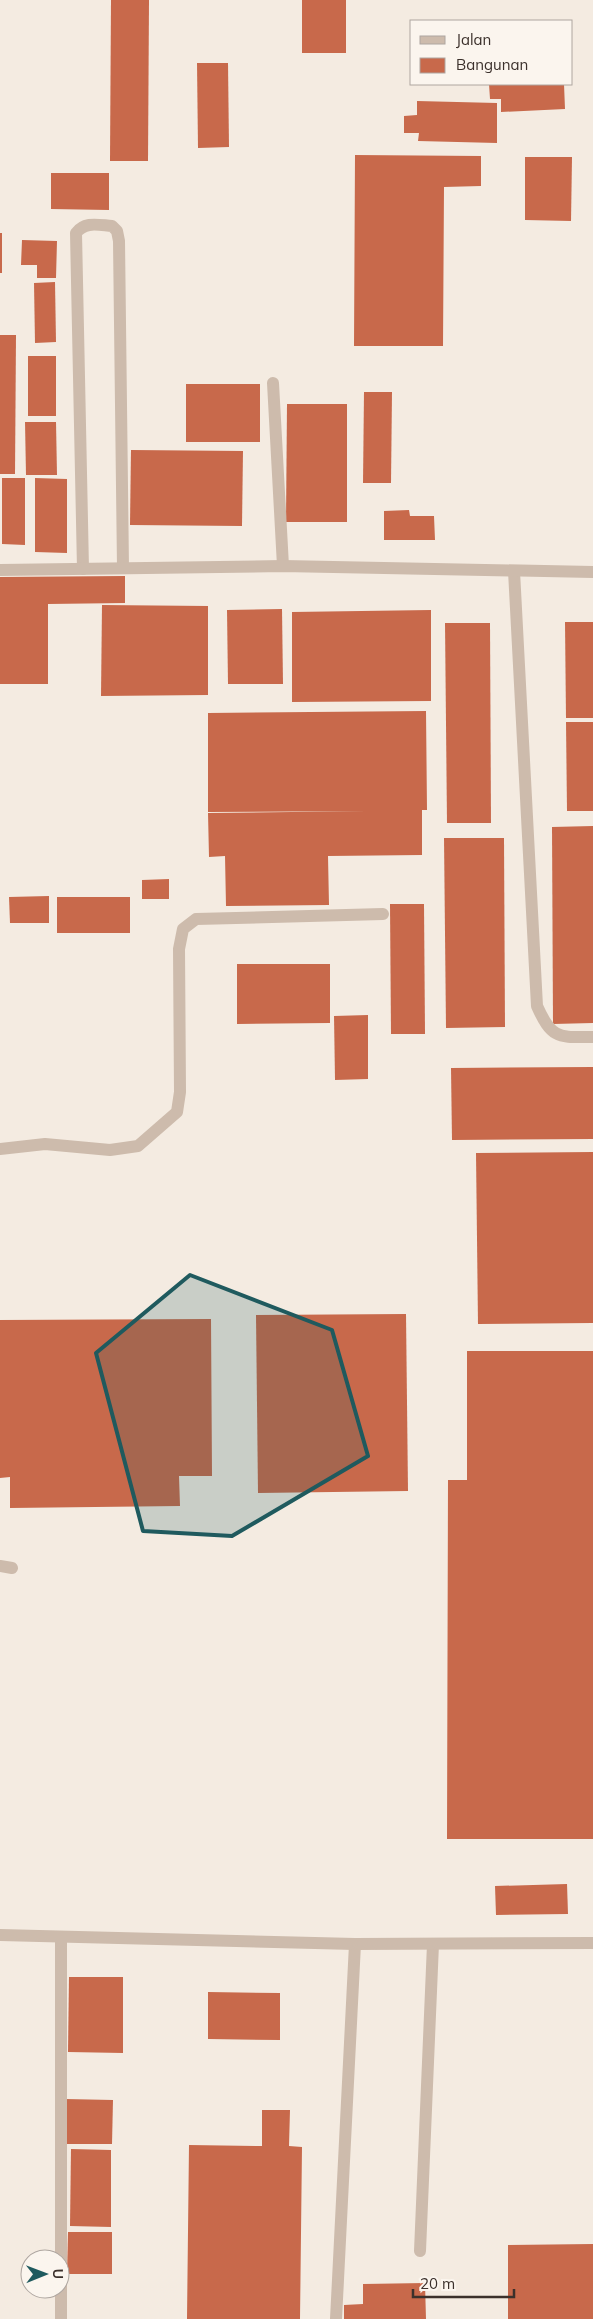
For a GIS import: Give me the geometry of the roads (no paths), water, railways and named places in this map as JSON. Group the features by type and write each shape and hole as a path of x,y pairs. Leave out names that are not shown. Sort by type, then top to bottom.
{"street":[{"path":"83,569 76,233 87,224 112,226 117,232 119,241 123,568"},
{"path":"274,383 283,566"},
{"path":"0,570 283,566 593,572"},
{"path":"514,571 537,1006 545,1024 561,1037 593,1037"},
{"path":"0,1149 45,1144 110,1150 138,1146 178,1112 180,1092 179,948 183,929 196,919 382,914"},
{"path":"0,1935 355,1944 593,1943"},
{"path":"61,1938 61,2319"},
{"path":"336,2319 355,1944"},
{"path":"420,2251 433,1944"}]}
